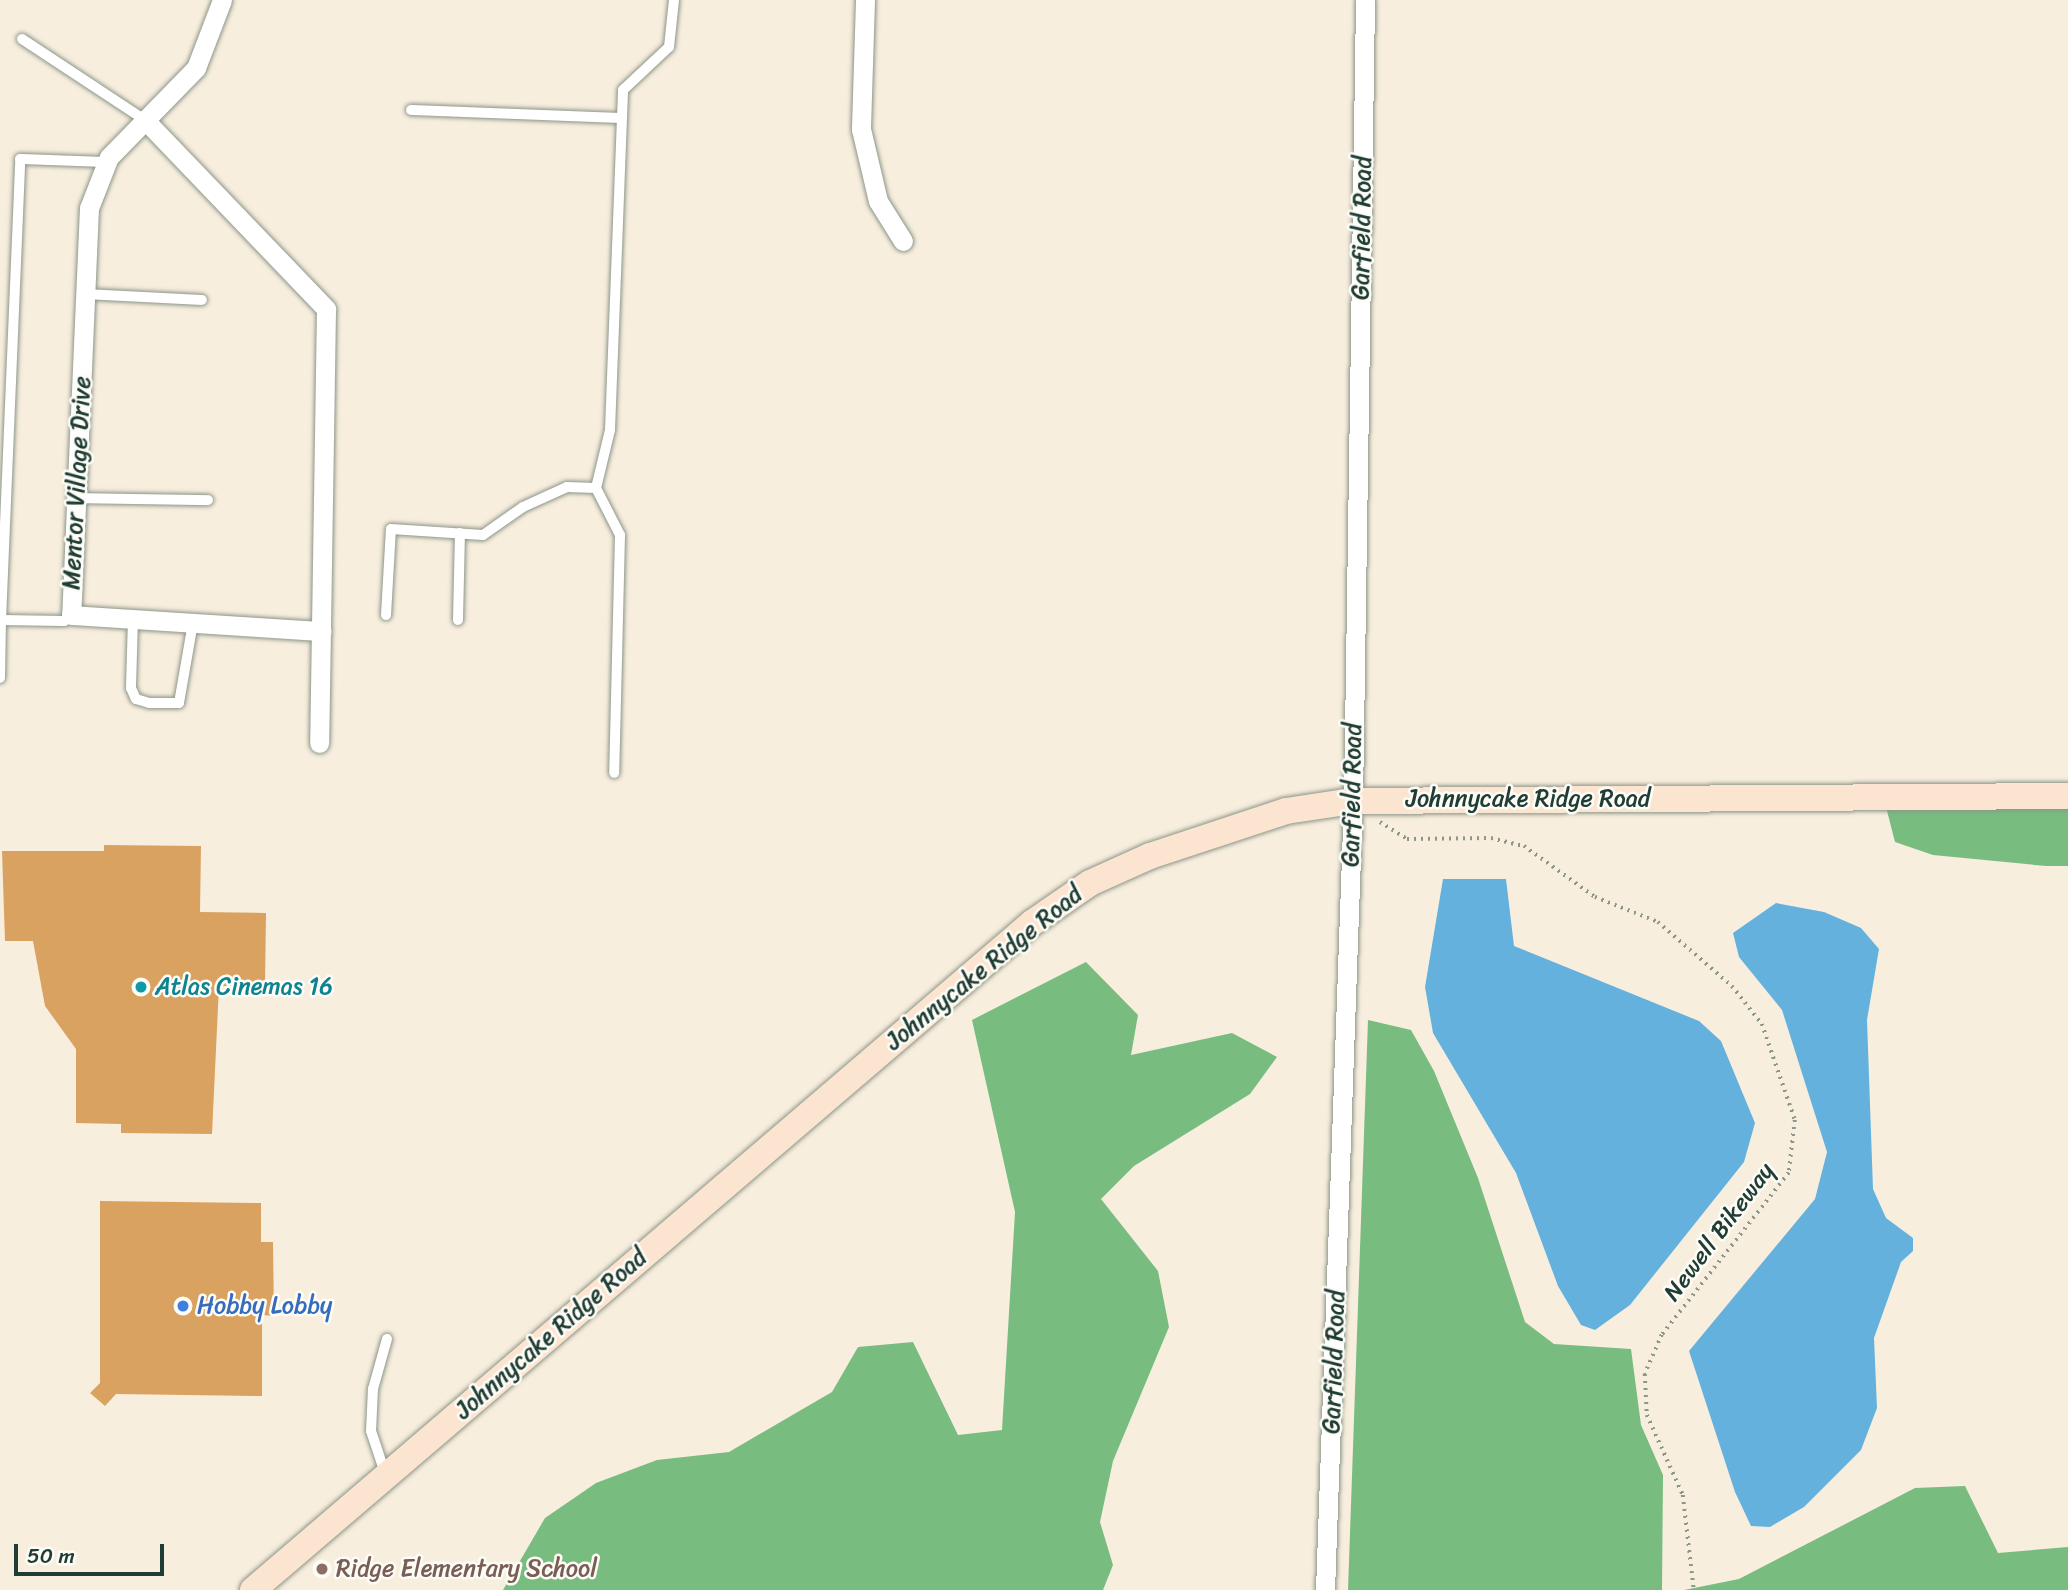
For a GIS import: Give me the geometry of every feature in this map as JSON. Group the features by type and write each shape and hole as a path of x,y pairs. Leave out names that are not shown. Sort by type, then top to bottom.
{"main road":[{"name":"Johnnycake Ridge Road","path":"253,1590 1042,917 1090,883 1183,843 1286,811 1353,801 2068,796"}],"street":[{"name":"Mentor Village Drive","path":"222,0 196,68 107,163 89,208 71,615 321,631"},
{"path":"865,0 861,129 878,201 903,241"},
{"name":"Garfield Road","path":"1325,1590 1353,801 1365,0"},
{"path":"145,120 326,309 319,743"}],"lane":[{"path":"614,773 620,536 596,488 610,430 623,90 669,47 674,0"},
{"path":"22,39 145,120"},
{"path":"411,110 622,118"},
{"path":"0,678 20,159 107,163"},
{"path":"85,294 202,300"},
{"path":"386,615 391,529 484,536 523,507 568,488 596,488"},
{"path":"76,498 208,500"},
{"path":"458,620 460,533"},
{"path":"1,620 64,621 71,615"},
{"path":"133,619 131,688 136,699 149,704 179,704 193,623"},
{"path":"386,1476 371,1431 373,1389 387,1339"}],"path":[{"name":"Newell Bikeway","path":"1380,800 1380,824 1400,838 1508,840 1595,897 1658,922 1752,1008 1776,1059 1795,1120 1789,1173 1662,1335 1645,1374 1647,1415 1676,1469 1694,1590"}],"green space":[{"path":"2068,802 2068,866 1933,855 1895,842 1885,803"},
{"path":"1086,962 1138,1015 1131,1055 1232,1033 1277,1057 1250,1094 1134,1166 1101,1199 1158,1271 1169,1327 1113,1461 1100,1522 1113,1565 1103,1590 503,1590 545,1518 596,1483 657,1460 729,1452 832,1392 858,1347 913,1342 958,1435 1002,1430 1015,1212 972,1020"},
{"path":"1368,1020 1411,1030 1434,1071 1478,1178 1525,1322 1554,1344 1631,1349 1641,1425 1663,1475 1662,1590 1348,1590"},
{"path":"1965,1486 1998,1553 2068,1547 2068,1590 1684,1590 1739,1579 1915,1488"}],"water":[{"path":"1443,879 1506,879 1514,946 1699,1021 1721,1041 1755,1123 1744,1162 1630,1305 1595,1330 1581,1325 1558,1286 1516,1173 1433,1033 1425,987"},
{"path":"1776,903 1824,912 1861,928 1879,949 1867,1020 1873,1189 1886,1218 1913,1238 1913,1251 1901,1262 1874,1338 1877,1408 1861,1450 1804,1507 1770,1527 1751,1526 1735,1492 1689,1351 1815,1199 1827,1152 1782,1010 1739,957 1733,933"}],"building":[{"path":"104,845 201,846 200,912 266,913 265,986 219,986 212,1134 121,1133 121,1124 76,1123 76,1049 45,1006 33,941 5,941 2,851 104,851"},
{"path":"100,1201 261,1203 261,1242 273,1242 274,1316 262,1315 262,1396 116,1394 105,1406 90,1393 100,1383"}],"place":[{"name":"Atlas Cinemas 16","path":"141,987"},
{"name":"Hobby Lobby","path":"183,1306"},
{"name":"Ridge Elementary School","path":"322,1569"}]}
